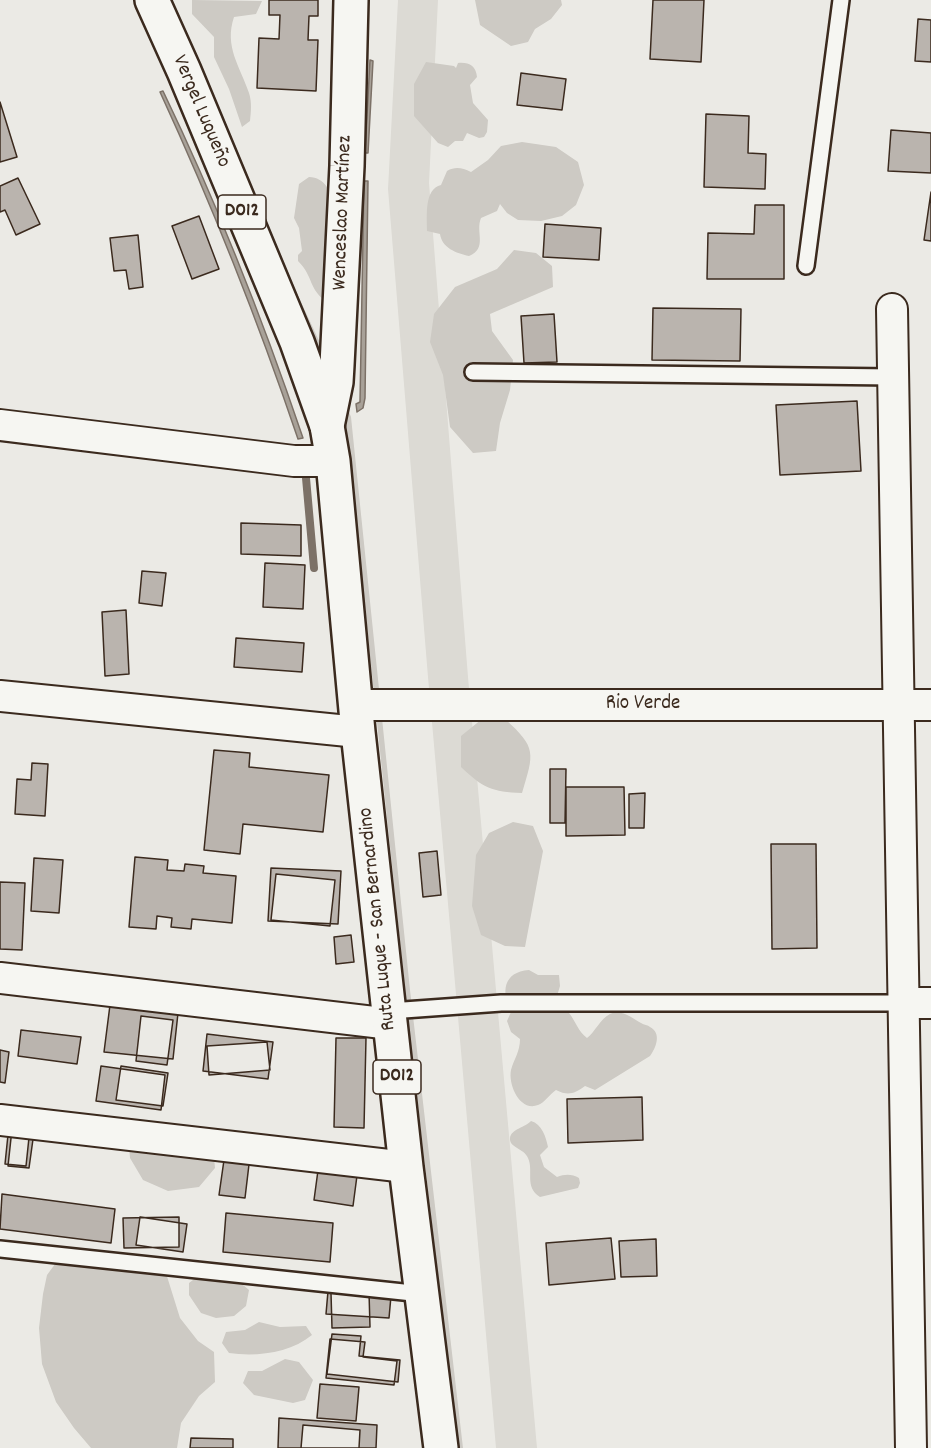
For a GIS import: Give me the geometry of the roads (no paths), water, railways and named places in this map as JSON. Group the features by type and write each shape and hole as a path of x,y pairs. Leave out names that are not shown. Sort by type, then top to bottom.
{"main road":[{"name":"Vergel Luqueño","path":"152,0 285,314 327,426"},
{"name":"Wenceslao Martínez","path":"327,426 337,365 351,0"},
{"name":"Ruta Luque - San Bernardino","path":"327,426 333,461 357,719 406,1167 441,1448"}],"street":[{"path":"892,309 899,705 917,1003 911,1448"},
{"path":"0,425 294,461 333,461"},
{"name":"Rio Verde","path":"0,696 357,719 931,705"},
{"path":"0,978 391,1018"},
{"path":"0,1120 406,1167"}],"lane":[{"path":"806,266 841,0"},
{"path":"473,372 893,377"},
{"path":"391,1018 501,1003 917,1003"},
{"path":"0,1249 422,1294"}],"waterway":[{"path":"306,478 314,568"}]}
